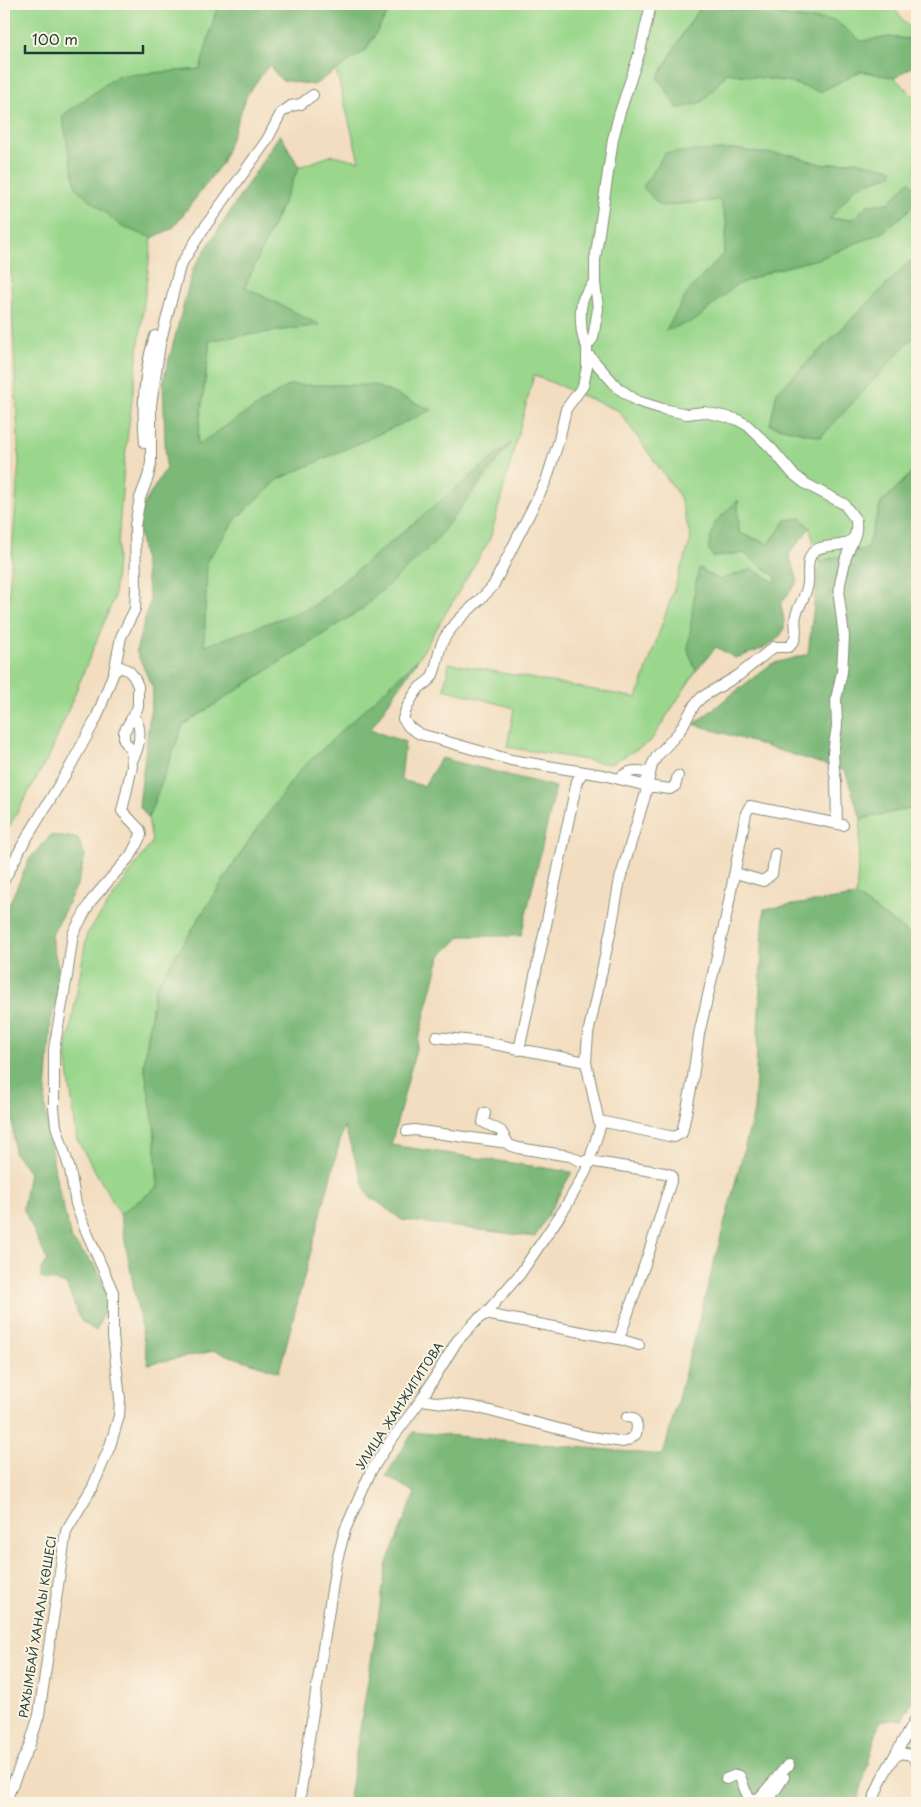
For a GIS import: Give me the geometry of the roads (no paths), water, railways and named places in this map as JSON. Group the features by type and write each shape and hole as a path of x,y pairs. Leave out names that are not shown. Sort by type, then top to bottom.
{"street":[{"path":"651,4 640,51 613,139 595,260 598,309 593,338 587,349 587,367 583,386 566,409 551,465 534,506 493,586 443,641 431,678 411,698 405,709 403,719 420,734 511,760 670,789 675,786 678,776"},
{"path":"4,880 88,735 114,672 121,637 135,609 135,526 140,498 148,478 151,463 151,405 160,344 181,263 268,140 281,113 291,106 301,104 313,95"},
{"path":"595,281 585,294 582,302 584,342 587,349 618,388 637,401 663,410 687,414 704,412 736,419 747,424 793,474 806,484 844,504 856,520 855,535 846,557 839,597 844,636 842,672 836,699 837,726 833,753 840,825 750,806 746,813 699,1034 692,1084 682,1133 674,1137 600,1120 586,1062 588,1034 612,929 620,879 644,783 657,756 679,732 695,704 774,647 789,647 792,644 797,628 795,617 808,583 810,556 815,550 848,542 855,535"},
{"path":"114,672 121,666 129,671 138,686 138,707 124,732 124,740 132,750 132,761"},
{"path":"132,761 137,752 140,736 137,720 133,715"},
{"name":"РАХЫМБАЙ ХАНАЛЫ КӨШЕСІ","path":"5,1803 29,1747 36,1724 66,1531 92,1486 110,1446 119,1416 120,1399 113,1336 113,1292 76,1204 70,1170 54,1116 54,1049 68,976 73,934 91,901 131,855 141,836 140,830 122,811 132,761"},
{"path":"518,1050 577,781 583,772"},
{"path":"735,871 763,881 772,874 775,854"},
{"path":"436,1037 483,1042 586,1062"},
{"path":"485,1113 483,1122 501,1131 508,1143"},
{"name":"УЛИЦА ЖАНЖИГИТОВА","path":"299,1803 339,1549 351,1515 371,1471 388,1443 421,1400 453,1346 517,1278 577,1187 599,1131 600,1120"},
{"path":"407,1131 414,1130 508,1143 518,1148 570,1156 580,1161 589,1160 671,1175 672,1178 650,1249 619,1339"},
{"path":"485,1314 619,1339 639,1345"},
{"path":"421,1400 475,1407 586,1436 623,1442 636,1434 638,1428 633,1418 627,1417"},
{"path":"872,1803 882,1778 917,1716"},
{"path":"895,1757 901,1753 909,1755 917,1763"},
{"path":"726,1779 740,1776 747,1795 751,1799 756,1799 791,1764 767,1803"}]}
